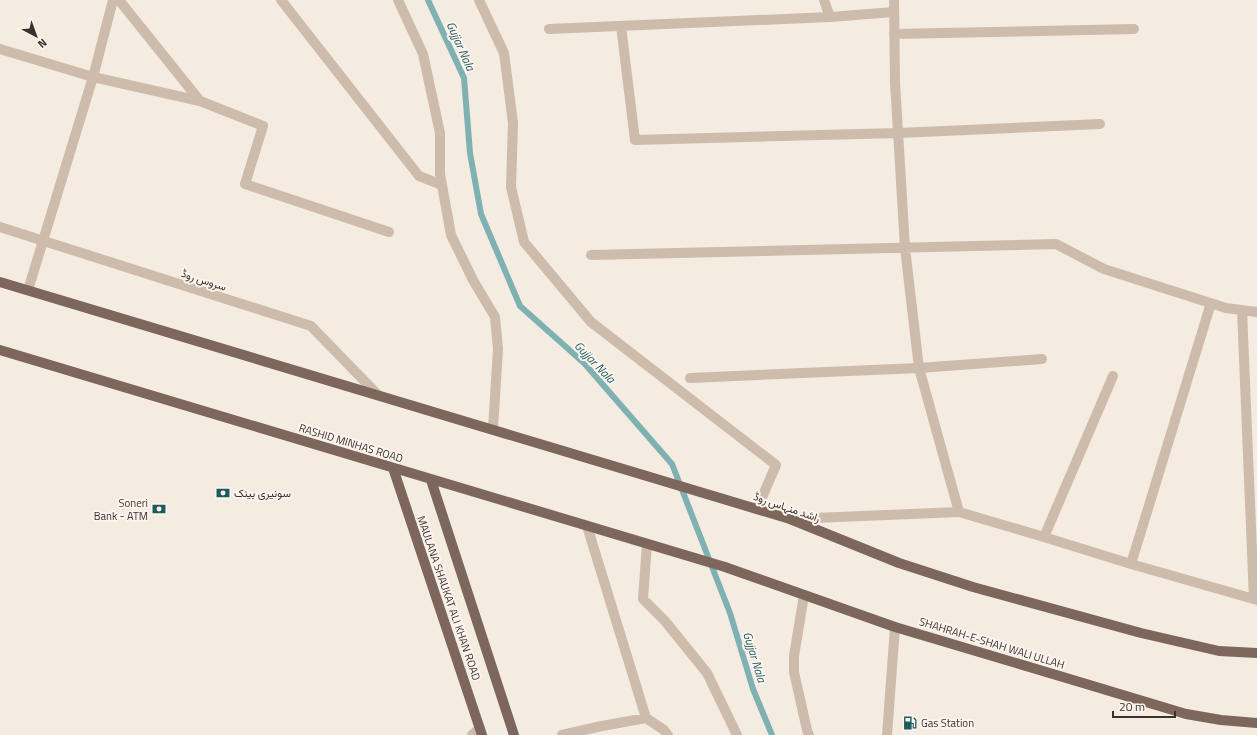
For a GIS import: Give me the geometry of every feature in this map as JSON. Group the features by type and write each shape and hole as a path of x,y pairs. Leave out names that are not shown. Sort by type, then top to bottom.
{"main road":[{"path":"0,282 493,429"},
{"name":"RASHID MINHAS ROAD","path":"0,350 725,567"},
{"name":"راشد منہاس روڈ","path":"493,429 790,519 899,563 973,587 1141,633 1219,651 1257,653"},
{"name":"MAULANA SHAUKAT ALI KHAN ROAD","path":"393,468 481,731"},
{"name":"MAULANA SHAUKAT ALI KHAN ROAD","path":"431,480 514,735"},
{"name":"SHAHRAH-E-SHAH WALI ULLAH","path":"725,567 895,627 1186,714 1221,720 1257,723"}],"street":[{"path":"28,290 93,77 113,0"},
{"path":"119,0 200,101"},
{"path":"281,0 419,176 442,185"},
{"path":"398,0 424,54 440,133 440,174 451,235 473,280 495,317 498,349 493,429"},
{"path":"479,0 504,53 513,123 511,187 524,242 591,322 776,465 758,510"},
{"path":"824,0 830,18"},
{"path":"894,0 895,82 898,133 906,248 919,368 959,512"},
{"path":"550,29 830,18 894,12"},
{"path":"621,26 635,140 898,133 1100,124"},
{"path":"894,34 1134,29"},
{"path":"0,49 93,77 200,101 264,126 245,184 389,232"},
{"name":"سروس روڈ","path":"0,227 311,326 377,394"},
{"path":"591,254 1056,244 1104,269 1226,308 1257,312"},
{"path":"1131,564 1211,303"},
{"path":"790,519 959,512 1256,600 1242,310"},
{"path":"690,378 919,368 1042,359"},
{"path":"1044,537 1113,376"},
{"path":"587,526 646,718 664,730 668,735"},
{"path":"647,544 643,599 666,621 707,673 737,735"},
{"path":"804,595 794,656 794,672 809,735"},
{"path":"887,735 895,627"},
{"path":"562,735 603,730 646,718"},
{"path":"472,735 481,731"}],"waterway":[{"name":"Gujjar Nala","path":"428,0 464,78 470,153 481,214 520,306 584,363 672,464 730,613 753,689 772,735"}],"place":[{"name":"سونیری بینک","path":"223,493"},
{"name":"Soneri Bank - ATM","path":"159,509"},
{"name":"Gas Station","path":"910,723"}]}
